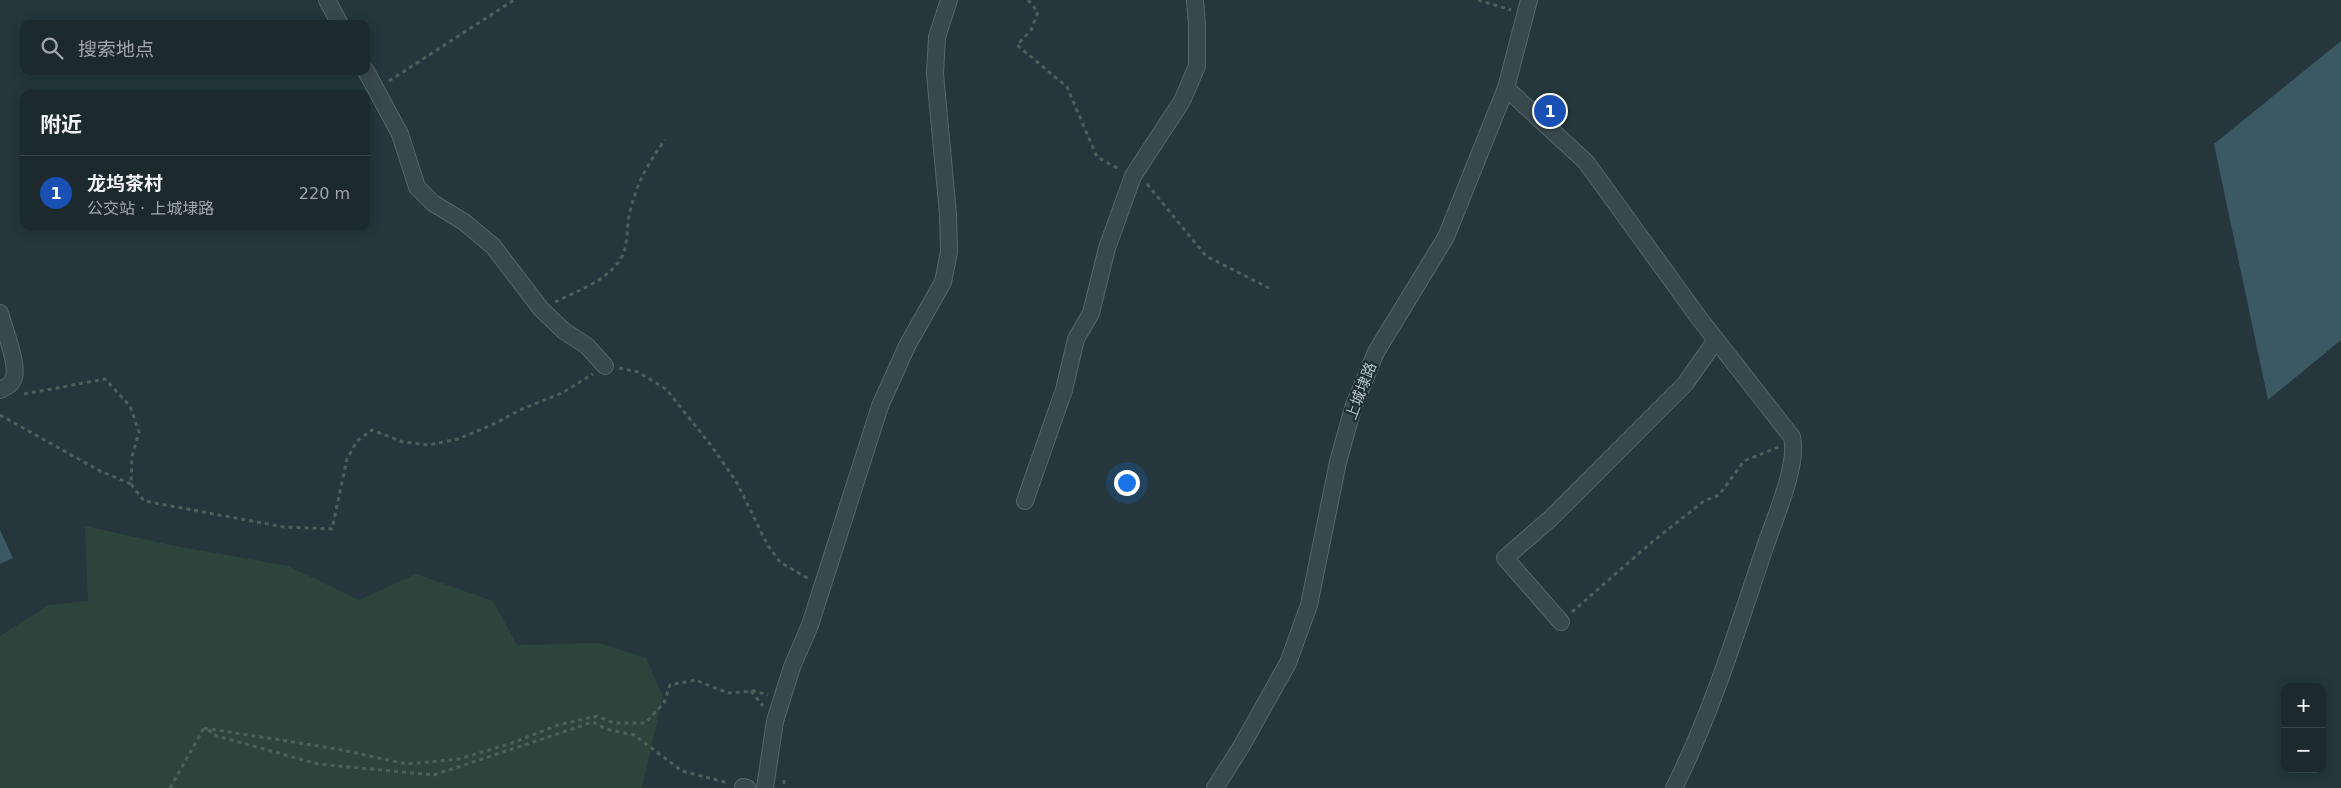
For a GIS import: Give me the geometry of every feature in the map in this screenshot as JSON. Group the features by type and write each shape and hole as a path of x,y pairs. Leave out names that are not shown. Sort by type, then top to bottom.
{"street":[{"path":"326,0 338,20"},
{"path":"764,788 775,720 792,667 810,625 880,406 907,346 944,282 948,252 948,214 935,74 937,37 949,0"},
{"path":"1025,500 1064,390 1076,339 1091,313 1108,248 1133,176 1182,101 1197,66 1195,0"},
{"name":"上城埭路","path":"1215,788 1241,747 1288,663 1309,605 1338,462 1353,408 1376,352 1446,237 1506,88 1526,7"},
{"path":"368,75 400,134 417,187 493,246 541,309 564,331 587,346 605,366"},
{"path":"1506,88 1586,162 1716,340 1792,437 1793,441 1791,469 1716,692 1674,788"},
{"path":"0,313 14,368 14,377 10,385 0,390"},
{"path":"1560,622 1505,558 1551,518 1685,384 1716,340"}],"path":[{"path":"376,89 514,0"},
{"path":"1028,0 1038,12 1031,30 1017,45 1067,87 1097,156 1148,184 1206,256 1269,288"},
{"path":"1478,0 1526,7"},
{"path":"541,309 602,279 619,262 627,242 629,216 644,170 666,140"},
{"path":"0,415 100,471 131,484 144,501 284,527 332,529 347,459 357,441 372,430 403,442 428,445 458,439 494,424 522,409 562,394 605,366 638,372 666,389 710,444 736,481 767,544 780,562 822,587"},
{"path":"22,394 105,379 130,406 139,432 132,457 131,484"},
{"path":"1560,622 1652,542 1704,501 1719,494 1744,460 1793,441"},
{"path":"204,728 337,749 407,764 459,759 512,743 558,725 597,716 614,723 645,723 664,703 670,685 695,680 728,693 754,691 782,699"},
{"path":"204,728 217,736 318,764 434,774 593,722 606,729 634,735 682,771 745,788"},
{"path":"170,788 204,728"}],"green space":[{"path":"85,526 175,546 288,566 359,600 416,574 493,601 517,645 599,643 646,658 663,696 642,788 0,788 0,636 48,605 88,601"}],"water":[{"path":"2341,41 2341,340 2268,400 2214,144"},
{"path":"0,530 13,558 0,564"}],"place":[{"name":"龙坞茶村","path":"1550,111"}]}
